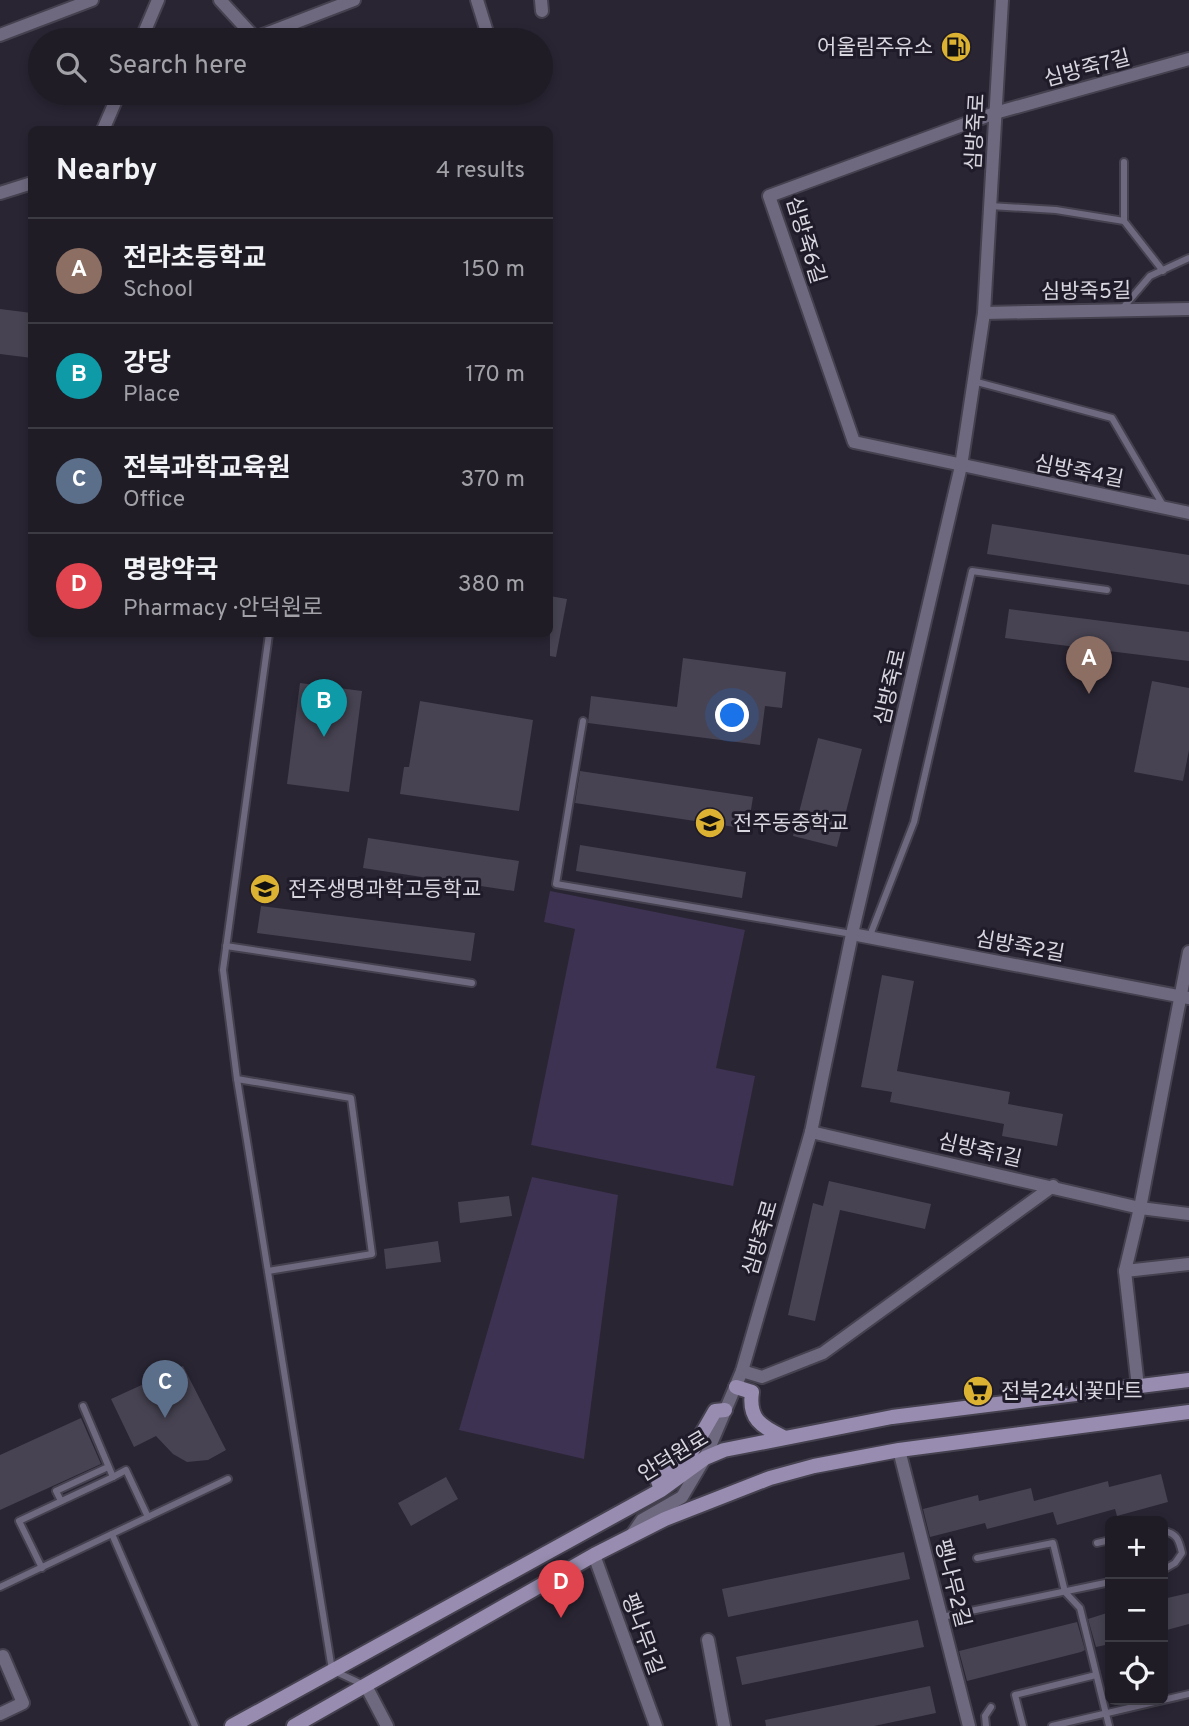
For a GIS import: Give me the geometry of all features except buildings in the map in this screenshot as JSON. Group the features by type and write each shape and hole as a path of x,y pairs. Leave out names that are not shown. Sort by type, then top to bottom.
{"street":[{"path":"0,35 63,6 92,0"},
{"path":"146,28 158,0"},
{"path":"220,0 246,28"},
{"path":"281,28 354,0"},
{"path":"477,0 486,28"},
{"name":"심방죽로","path":"631,1536 642,1520 682,1497 705,1458 742,1371 811,1132 852,934 961,466 984,313 1002,0"},
{"name":"심방죽7길","path":"995,113 1189,59"},
{"path":"105,126 114,105"},
{"name":"심방죽6길","path":"854,442 769,196 995,113"},
{"path":"0,193 28,184"},
{"name":"심방죽5길","path":"984,313 1189,309"},
{"name":"심방죽4길","path":"854,442 1189,513"},
{"name":"심방죽2길","path":"852,934 1185,998"},
{"path":"1138,1387 1125,1271 1166,1073 1185,998 1189,952"},
{"name":"심방죽1길","path":"811,1132 1140,1208 1189,1214"},
{"path":"742,1371 762,1377 823,1353 1053,1186"},
{"path":"1125,1271 1189,1264"},
{"name":"안덕원로","path":"232,1726 661,1490 705,1458 724,1450 892,1417 1189,1380"},
{"path":"736,1387 752,1392 750,1407 758,1424 783,1437"},
{"path":"661,1490 658,1481 692,1451 715,1411 725,1410"},
{"path":"294,1726 594,1555 664,1519 770,1478 814,1466 900,1450 1189,1412"},
{"name":"팽나무2길","path":"900,1450 969,1726"},
{"name":"팽나무1길","path":"594,1555 656,1726"},
{"path":"708,1640 723,1726"},
{"path":"0,1714 23,1703 3,1656"},
{"path":"366,1686 385,1725"}],"lane":[{"path":"1124,162 1124,221 1163,271"},
{"path":"990,206 1056,210 1124,221"},
{"path":"1121,310 1150,276 1189,258"},
{"path":"973,381 1112,418 1165,508"},
{"path":"869,937 914,822 972,571 1107,590"},
{"path":"269,637 223,970 237,1079 332,1670 366,1686"},
{"path":"583,721 556,884 852,934"},
{"path":"226,946 472,983"},
{"path":"237,1079 351,1098 372,1254 268,1271"},
{"path":"83,1406 113,1477"},
{"path":"61,1501 56,1491 108,1467"},
{"path":"42,1568 19,1521 126,1470 148,1517"},
{"path":"0,1587 228,1479"},
{"path":"1168,1532 1179,1539 1182,1553 1168,1567"},
{"path":"112,1534 195,1726"},
{"path":"1097,1543 1105,1541"},
{"path":"977,1558 1053,1543 1065,1592 1080,1608 1109,1726"},
{"path":"942,1617 1105,1583"},
{"path":"1023,1726 1015,1695 1096,1675"},
{"path":"1052,1726 1189,1694"},
{"path":"986,1726 985,1716 991,1707"}],"shaded area":[{"path":"550,891 745,930 716,1068 755,1076 733,1186 531,1145 575,929 544,922"},
{"path":"532,1177 618,1195 584,1459 459,1430"}],"place":[{"name":"어울림주유소","path":"956,47"},
{"name":"전라초등학교","path":"1089,694"},
{"name":"강당","path":"324,737"},
{"name":"전주동중학교","path":"710,823"},
{"name":"전주생명과학고등학교","path":"265,889"},
{"name":"전북24시꽃마트","path":"978,1391"},
{"name":"전북과학교육원","path":"165,1418"},
{"name":"명량약국","path":"561,1618"}]}
